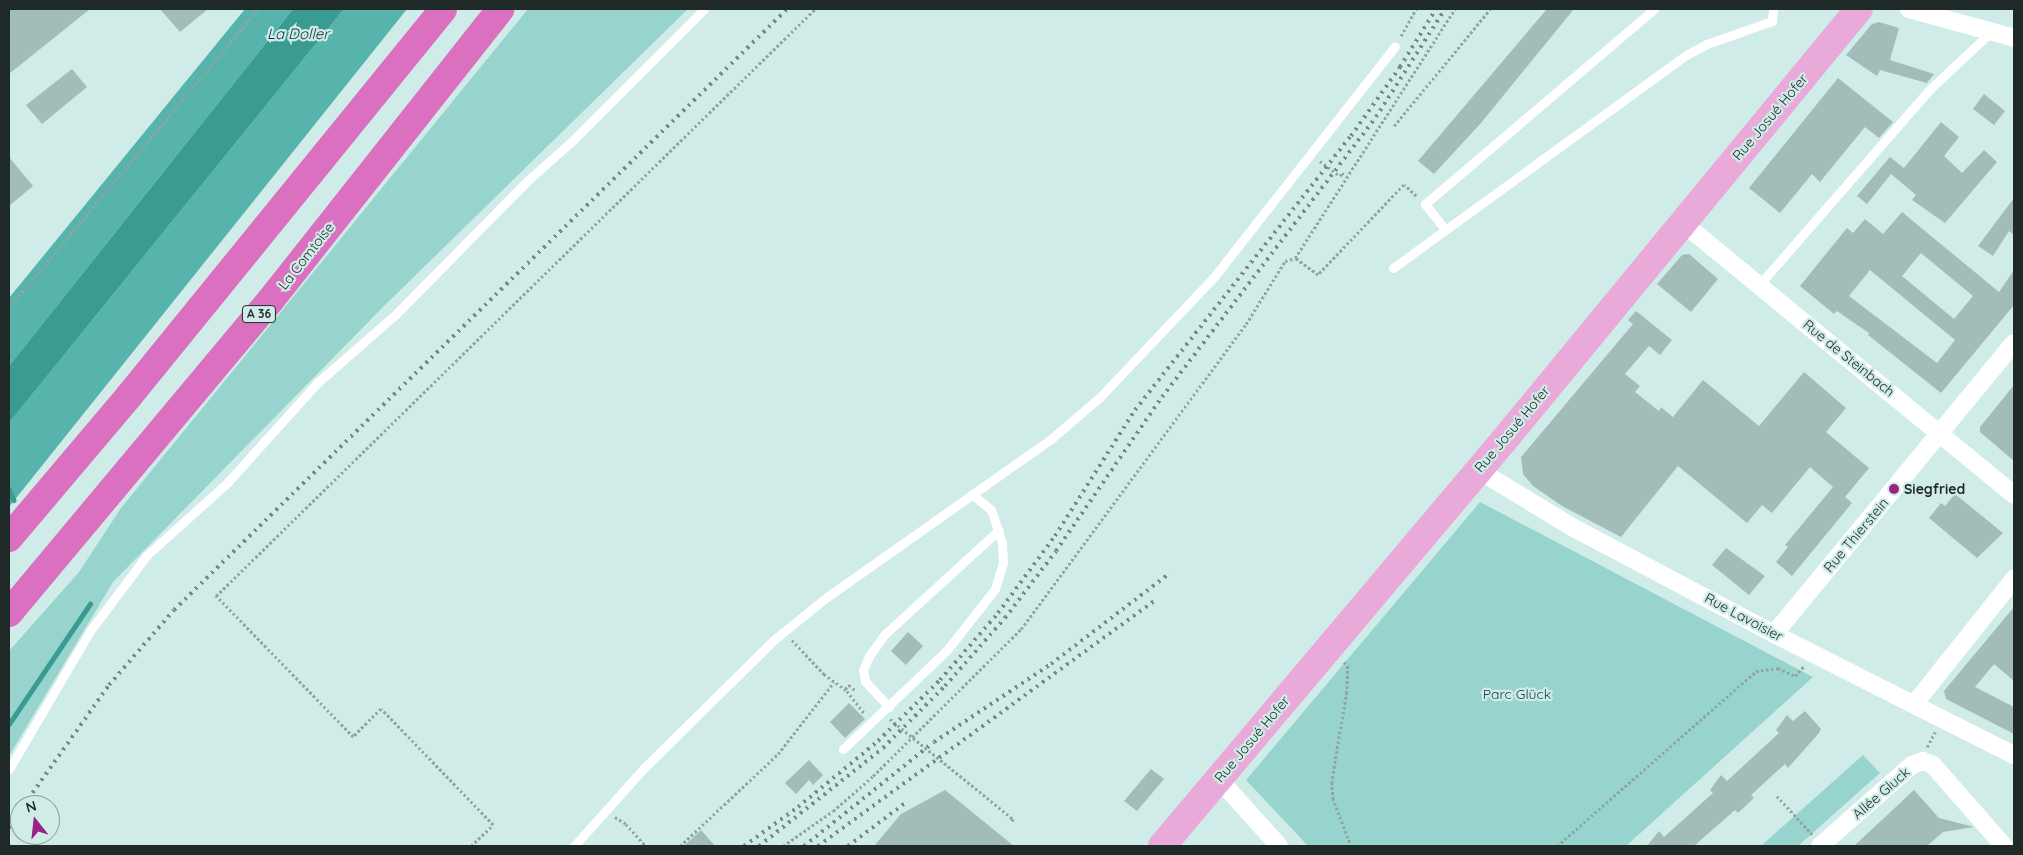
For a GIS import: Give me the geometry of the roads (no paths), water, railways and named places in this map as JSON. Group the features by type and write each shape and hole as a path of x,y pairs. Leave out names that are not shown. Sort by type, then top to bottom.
{"highway":[{"path":"9,538 129,396 443,9"},
{"name":"La Comtoise","path":"9,613 264,308 501,9"}],"main road":[{"name":"Rue Josué Hofer","path":"1162,846 1478,470 1860,9"}],"street":[{"path":"1909,9 2014,38"},
{"name":"Rue de Steinbach","path":"1683,222 2014,495"},
{"name":"Rue Thierstein","path":"1774,634 2014,343"},
{"name":"Rue Lavoisier","path":"1478,470 1572,527 1774,634 1945,717 2014,755"},
{"path":"1915,703 2014,578"},
{"name":"Allée Gluck","path":"1821,846 1912,766 1923,761 1933,765 2004,846"},
{"path":"1218,778 1279,846"}],"lane":[{"path":"9,769 95,625 147,555 227,484 317,384 396,314 526,182 572,142 704,9"},
{"path":"1445,229 1425,204 1654,9"},
{"path":"1393,268 1686,55 1707,44 1772,21 1773,9"},
{"path":"1759,285 1930,89 1991,32"},
{"path":"574,846 604,812 718,694 785,630 827,596 1079,416 1131,366 1214,277 1396,46"},
{"path":"843,749 887,711 947,650 989,599 1003,562 999,530 991,510 972,494"},
{"path":"887,711 865,681 863,670 868,656 885,634 999,530"}],"water":[{"name":"La Doller","path":"293,9 344,9 9,423 9,366"}],"waterway":[{"path":"9,489 14,500"},
{"path":"9,724 90,604"}],"railway":[{"path":"31,795 109,685 174,610 787,9"},
{"path":"744,846 798,807 878,741 940,680 998,613 1055,536 1135,410 1351,136 1400,67 1436,9"},
{"path":"759,846 883,748 945,686 1005,618 1056,551 1162,397 1376,117 1445,9"},
{"path":"804,846 934,742 1051,664 1170,573"},
{"path":"818,846 1155,600"},
{"path":"848,846 905,803"}],"place":[{"name":"Siegfried","path":"1894,489"}],"park label":[{"name":"Parc Glück","path":"1517,694"}]}
